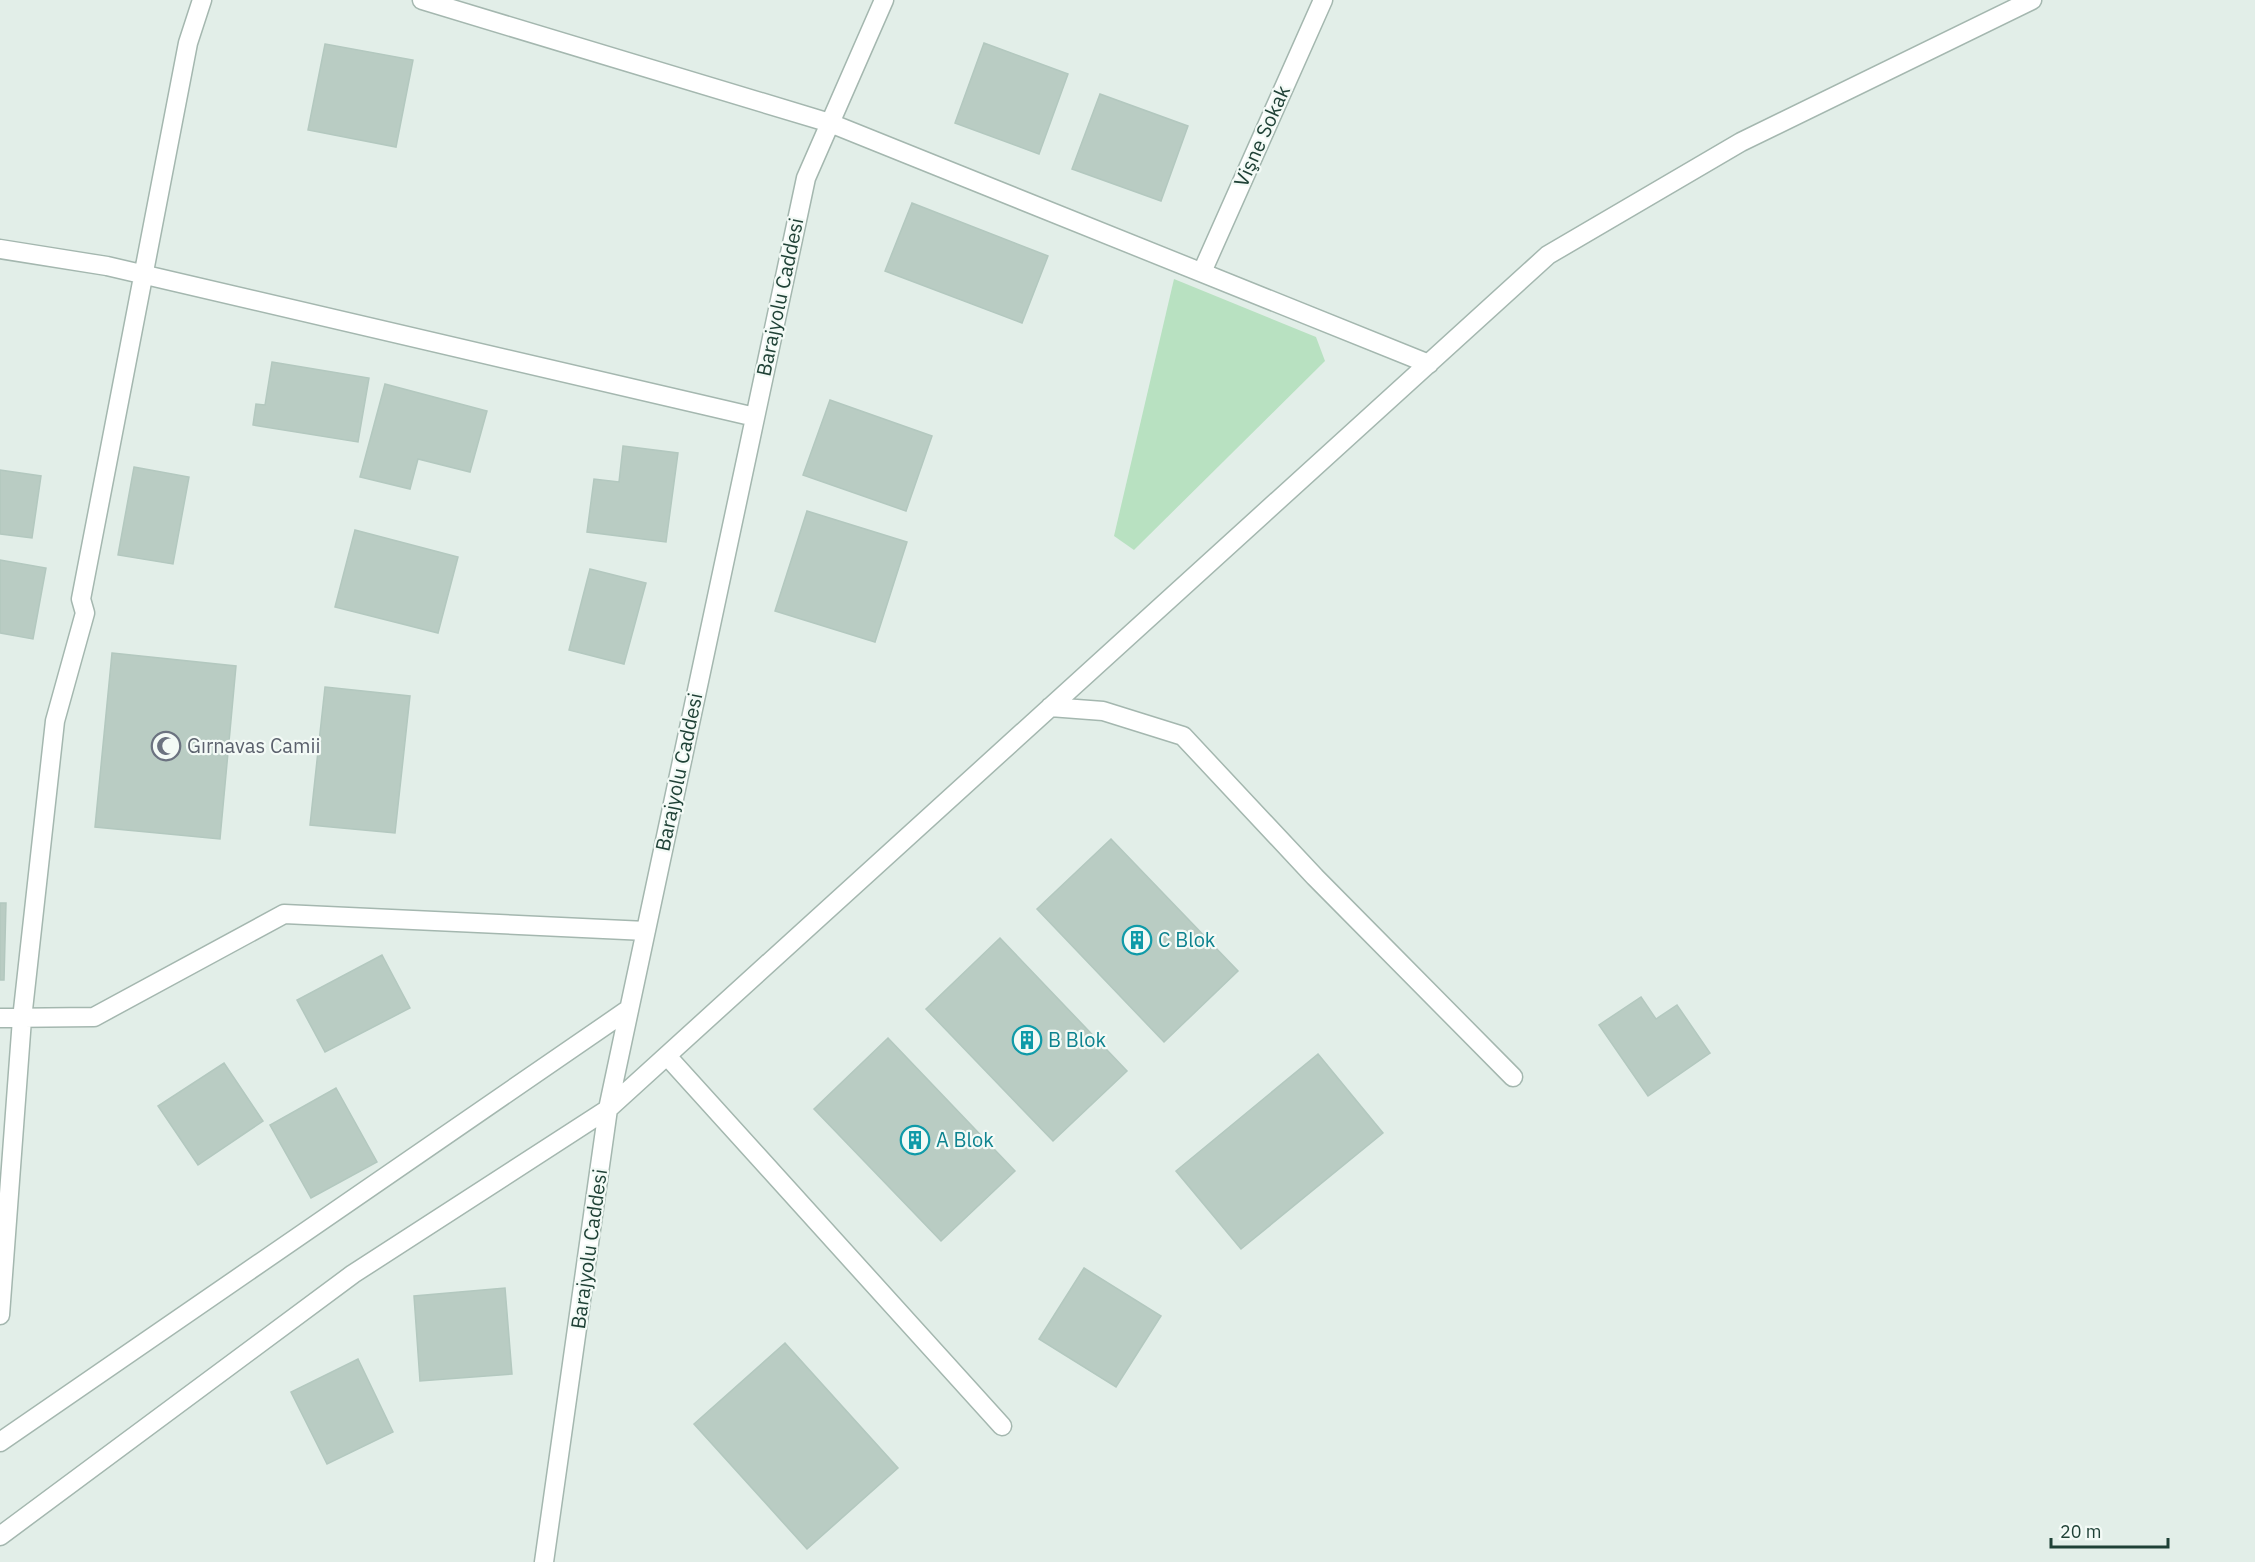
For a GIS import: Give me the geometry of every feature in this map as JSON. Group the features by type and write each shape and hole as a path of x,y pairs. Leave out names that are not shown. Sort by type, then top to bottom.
{"street":[{"path":"0,1315 22,1019 55,721 85,613 81,599 142,274 188,43 202,0"},
{"path":"422,0 478,8 830,123 1429,364"},
{"name":"Barajyolu Caddesi","path":"544,1562 608,1109 806,178 884,0"},
{"name":"Vişne Sokak","path":"1202,272 1323,0"},
{"path":"0,1536 354,1274 608,1109 1548,255 1741,142 2032,0"},
{"path":"0,249 142,274 754,417"},
{"path":"1050,707 1103,711 1183,736 1316,877 1513,1077"},
{"path":"0,1018 94,1017 284,914 646,931"},
{"path":"0,1442 629,1010"},
{"path":"667,1056 1002,1426"}],"green space":[{"path":"1174,279 1316,337 1325,361 1134,550 1114,536"}],"building":[{"path":"984,43 1068,74 1039,154 955,123"},
{"path":"325,44 413,60 396,147 308,130"},
{"path":"1100,94 1188,126 1161,201 1072,169"},
{"path":"912,203 1048,256 1022,323 885,271"},
{"path":"272,362 369,378 358,442 253,425 256,404 265,405"},
{"path":"385,384 487,411 470,472 418,459 410,489 360,477"},
{"path":"830,400 932,436 906,511 803,475"},
{"path":"623,446 678,453 666,542 587,532 594,479 619,482"},
{"path":"134,467 189,477 173,564 118,555"},
{"path":"0,470 41,476 32,538 0,534"},
{"path":"807,511 907,542 875,642 775,611"},
{"path":"355,530 458,557 438,633 335,607"},
{"path":"0,560 46,568 33,639 0,633"},
{"path":"590,569 646,583 624,664 569,650"},
{"name":"Gırnavas Camii","path":"112,653 236,666 220,839 95,827"},
{"path":"325,687 410,696 395,833 310,825"},
{"name":"C Blok","path":"1111,839 1238,971 1164,1042 1037,909"},
{"path":"0,903 6,903 4,980 0,980"},
{"name":"B Blok","path":"1000,938 1127,1071 1053,1141 926,1009"},
{"path":"382,955 410,1008 325,1052 297,1000"},
{"path":"1641,997 1656,1019 1677,1005 1710,1053 1648,1096 1599,1025"},
{"name":"A Blok","path":"888,1038 1015,1171 941,1241 814,1109"},
{"path":"1318,1054 1383,1133 1241,1249 1176,1171"},
{"path":"224,1063 263,1121 198,1165 158,1106"},
{"path":"336,1088 377,1162 311,1198 270,1125"},
{"path":"1084,1268 1161,1316 1116,1387 1039,1339"},
{"path":"505,1288 512,1374 420,1381 414,1296"},
{"path":"785,1343 898,1468 807,1549 694,1424"},
{"path":"358,1359 393,1432 327,1464 291,1392"}],"place":[{"name":"Gırnavas Camii","path":"166,746"},
{"name":"C Blok","path":"1137,940"},
{"name":"B Blok","path":"1027,1040"},
{"name":"A Blok","path":"915,1140"}]}
